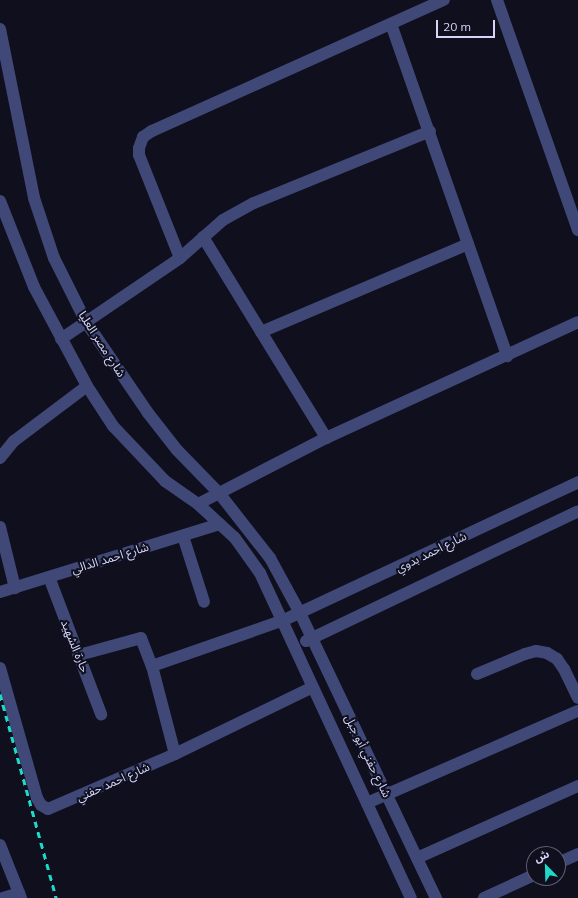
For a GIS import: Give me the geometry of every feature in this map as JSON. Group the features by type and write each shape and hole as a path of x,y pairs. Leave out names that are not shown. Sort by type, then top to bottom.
{"street":[{"path":"180,258 139,155 139,148 144,137 152,131 444,0"},
{"path":"497,0 578,230"},
{"path":"391,24 430,131 507,356"},
{"name":"شارع مصر العليا","path":"0,29 34,198 54,258 86,322 148,413 177,450 219,493 270,558 300,613"},
{"path":"61,339 180,258 224,220 254,203 430,131"},
{"path":"0,201 34,287 87,386 113,426 165,481 198,504 235,538 260,573 284,620"},
{"path":"203,237 326,438"},
{"path":"261,332 468,244"},
{"path":"198,504 326,438 578,322"},
{"path":"0,458 14,441 87,386"},
{"name":"شارع احمد بدوي","path":"152,666 284,620 578,482"},
{"path":"295,646 578,511"},
{"name":"شارع احمد الدالي","path":"0,592 220,524"},
{"path":"0,527 15,588"},
{"path":"183,536 204,602"},
{"name":"حارة الشهيد","path":"49,577 101,714"},
{"name":"شارع حفني أبو جبل","path":"300,613 436,898"},
{"name":"شارع حفني أبو جبل","path":"284,620 313,687 411,898"},
{"path":"79,655 139,637 152,666 175,754"},
{"path":"477,674 525,654 536,651 547,653 557,659 564,669 578,698"},
{"name":"شارع احمد حفني","path":"0,668 37,798 41,805 48,809 56,807 175,754 313,687"},
{"path":"367,803 578,711"},
{"path":"417,858 578,786"},
{"path":"0,845 20,896 3,898"},
{"path":"566,860 578,854"},
{"path":"484,898 526,879"}],"railway":[{"path":"0,694 56,898"}]}
